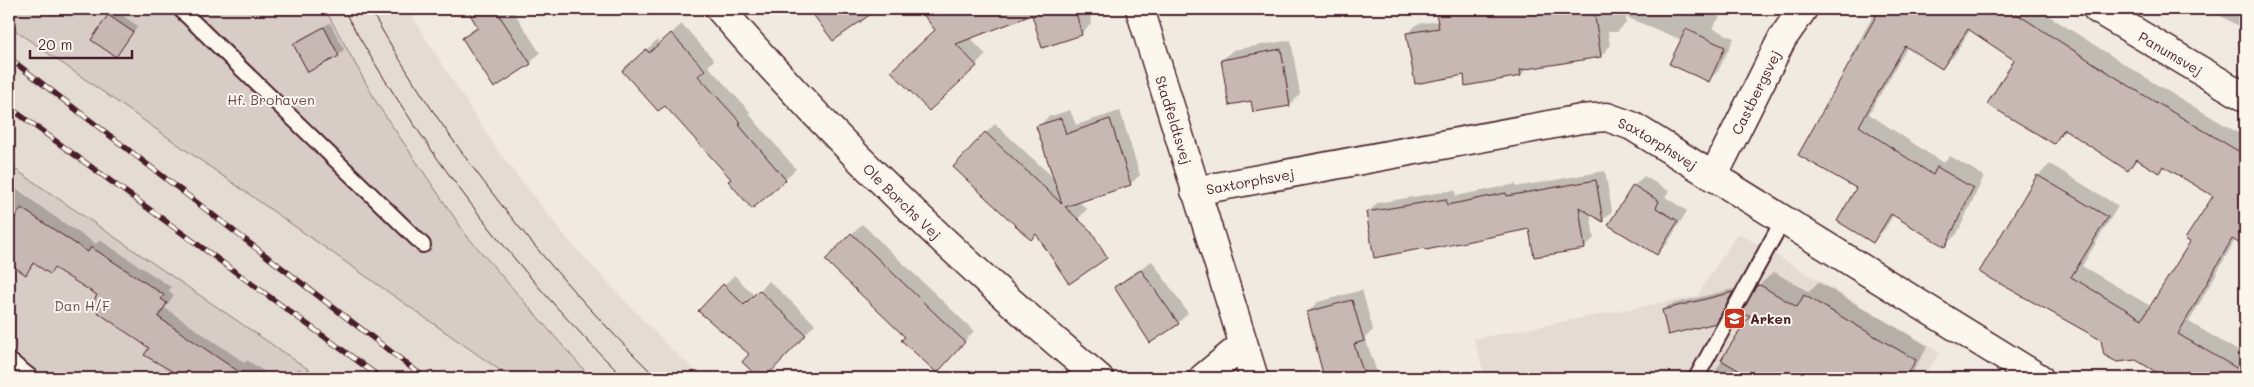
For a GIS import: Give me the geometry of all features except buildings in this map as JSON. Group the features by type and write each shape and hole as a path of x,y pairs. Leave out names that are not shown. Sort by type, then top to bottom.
{"street":[{"name":"Ole Borchs Vej","path":"720,9 766,62 872,174 1048,335 1099,378"},
{"name":"Stadfeldtsvej","path":"1140,9 1254,378"},
{"name":"Castbergsvej","path":"1713,178 1782,39 1803,9"},
{"name":"Panumsvej","path":"2097,9 2245,97"},
{"name":"Saxtorphsvej","path":"1195,190 1580,119 1607,117 1632,126 2038,378"},
{"path":"1203,378 1243,345"}],"lane":[{"path":"180,9 423,245"},
{"path":"1696,378 1783,220"},
{"path":"9,360 32,378"}],"shaded area":[{"path":"325,9 409,9 497,150 574,247 668,346 703,378 586,378 584,370 467,236 378,105"},
{"path":"9,26 511,378 321,378 9,165"},
{"name":"Arken","path":"1738,233 1940,352 1922,378 1486,378 1474,339 1697,296"}],"green space":[{"name":"Hf. Brohaven","path":"9,9 325,9 378,105 467,236 584,370 586,378 511,378 9,26"},
{"name":"Dan H/F","path":"9,165 321,378 9,378"}],"tram line":[{"path":"343,9 403,109 470,203 544,293 624,378"},
{"path":"370,9 432,109 500,204 576,293 657,378"}],"railway":[{"path":"9,58 425,378"},
{"path":"9,107 381,378"}],"place":[{"name":"Arken","path":"1734,318"}]}
